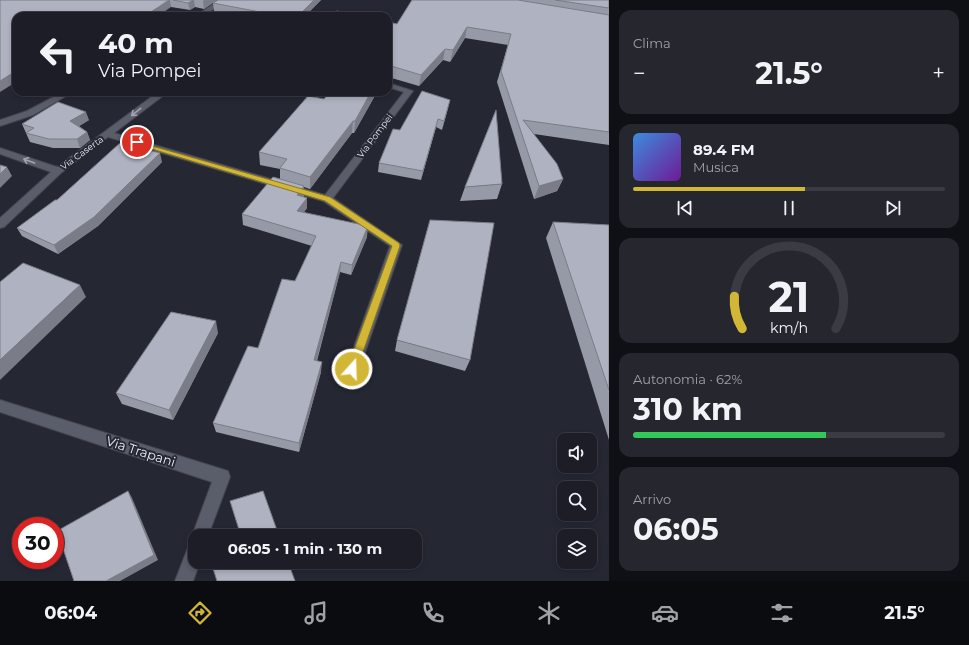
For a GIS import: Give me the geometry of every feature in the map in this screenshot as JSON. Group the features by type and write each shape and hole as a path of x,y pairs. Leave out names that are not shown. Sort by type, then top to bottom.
{"street":[{"path":"206,12 224,0"},
{"name":"Via Pompei","path":"327,199 409,91 392,86"},
{"path":"0,123 30,113 62,96"},
{"name":"Via Caserta","path":"0,224 58,171 157,96"},
{"path":"108,134 327,199 396,246 352,369"},
{"name":"Via Caserta","path":"0,150 58,171"},
{"name":"Via Trapani","path":"0,406 222,477 203,529"},
{"path":"184,581 188,569"}],"building":[{"path":"0,0 169,0 151,12 12,12 12,74 0,81"},
{"path":"173,0 193,0 188,3"},
{"path":"218,0 314,0 302,12 260,12 213,3"},
{"path":"412,0 518,0 609,15 609,132 523,120 557,164 563,179 539,186 501,71 511,34 467,27 453,50 445,49 421,75 392,66 392,23 397,24"},
{"path":"555,0 609,0 609,8"},
{"path":"422,91 450,100 444,121 438,119 423,171 379,163 393,129 400,130"},
{"path":"308,96 324,99 327,96 369,96 355,121 353,121 310,177 280,168 287,159 259,152"},
{"path":"58,102 86,112 70,121 87,132 77,139 49,139 26,133 34,128 22,124"},
{"path":"496,110 502,184 465,187"},
{"path":"120,143 160,153 94,217 54,245 17,228 57,200"},
{"path":"0,165 7,167 0,174"},
{"path":"273,177 304,186 297,195 307,198 297,211 368,226 352,265 341,262 314,360 322,362 299,443 213,423 248,346 258,348 282,279 295,281 316,236 242,214"},
{"path":"430,220 494,223 470,360 397,340"},
{"path":"553,222 609,225 609,390"},
{"path":"23,263 80,285 0,360 0,282"},
{"path":"171,312 216,321 169,410 116,393"},
{"path":"128,491 154,555 106,581 74,581 64,552 64,527"},
{"path":"263,491 277,529 239,529 230,501"},
{"path":"213,569 291,569 295,581 217,581"}],"route":[{"path":"137,142 327,199 396,246 352,369"}]}
